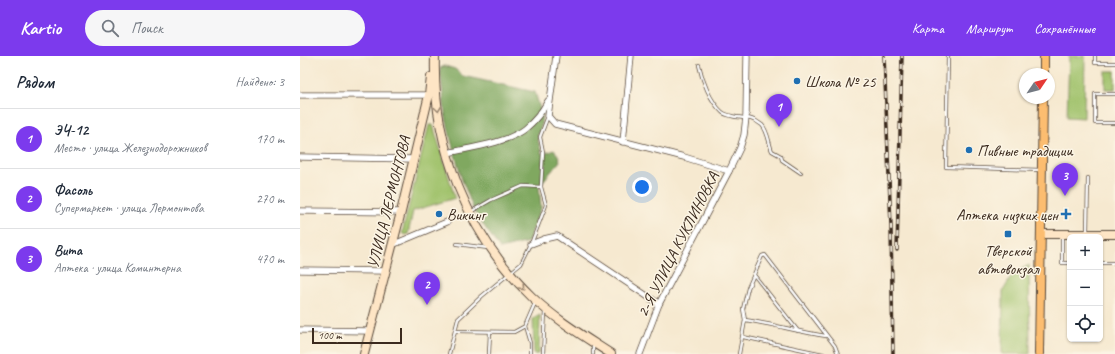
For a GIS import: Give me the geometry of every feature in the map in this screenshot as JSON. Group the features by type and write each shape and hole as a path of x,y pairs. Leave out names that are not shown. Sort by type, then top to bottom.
{"main road":[{"path":"1044,56 1044,68"},
{"path":"436,57 437,107 447,153 456,180 470,212 492,249 510,273 536,300 545,308 611,354"},
{"name":"УЛИЦА ЛЕРМОНТОВА","path":"364,354 414,159 436,57"},
{"path":"1039,354 1043,104"},
{"path":"1041,234 1067,234"},
{"path":"1103,234 1115,234"}],"street":[{"path":"556,56 549,99 548,116 555,124 684,157 729,171"},
{"path":"623,142 631,56"},
{"name":"2-Я УЛИЦА КУКЛИНОВКА","path":"640,354 659,304 740,148 744,135 746,117 747,56"},
{"path":"300,95 429,95"},
{"path":"447,153 507,139 524,130 540,115 549,99"},
{"path":"300,157 414,159"},
{"path":"300,211 401,212"},
{"path":"392,245 447,222"},
{"path":"530,244 544,238 557,236 659,304"},
{"path":"300,270 386,271"},
{"path":"300,330 370,331"}],"lane":[{"path":"948,56 946,167 1042,170"},
{"path":"1095,56 1095,63 1115,63"},
{"path":"699,65 702,78 709,94 722,113 736,117 746,117 755,120 764,126 772,151 781,156 782,160 801,173"},
{"path":"1115,94 1095,94 1095,123 1115,123"},
{"path":"449,354 458,319 482,296 521,264 530,244 546,205 541,187 543,152 540,137 548,116"},
{"path":"1087,234 1088,178"},
{"path":"470,212 491,200 523,186 541,187"},
{"path":"1062,234 1062,263 1067,263"},
{"path":"457,244 492,249"},
{"path":"739,354 745,320 743,309 748,288 762,256 765,255 835,346 838,354"},
{"path":"1103,263 1115,263"},
{"path":"754,275 798,331"},
{"path":"530,354 530,343 526,326 536,300"},
{"path":"543,354 545,308"},
{"path":"745,320 826,336"},
{"path":"455,331 514,332 526,326"},
{"path":"490,332 490,354"},
{"path":"743,337 823,354"},
{"path":"593,342 593,354"}],"green space":[{"path":"1069,56 1085,56 1084,118 1067,117"},
{"path":"445,66 455,69 463,76 535,92 542,115 538,140 542,154 554,150 560,161 539,186 541,208 528,242 500,249 475,213 462,180 445,113 440,68"},
{"path":"1105,71 1115,71 1115,89 1105,89"},
{"path":"429,125 433,125 455,198 413,211 408,234 404,235 402,233"},
{"path":"1029,265 1030,354 1002,354 1003,291 1016,272"},
{"path":"540,315 539,354 534,354 533,319"}],"railway":[{"path":"884,56 891,226 893,354"},
{"path":"897,250 902,56"}],"place":[{"name":"Школа № 25","path":"797,81"},
{"name":"ЭЧ-12","path":"779,127"},
{"name":"Пивные традиции","path":"969,150"},
{"name":"Вита","path":"1065,196"},
{"name":"Викинг","path":"439,214"},
{"name":"Аптека низких цен","path":"1066,214"},
{"name":"Тверской автовокзал","path":"1008,234"},
{"name":"Фасоль","path":"427,305"}]}
